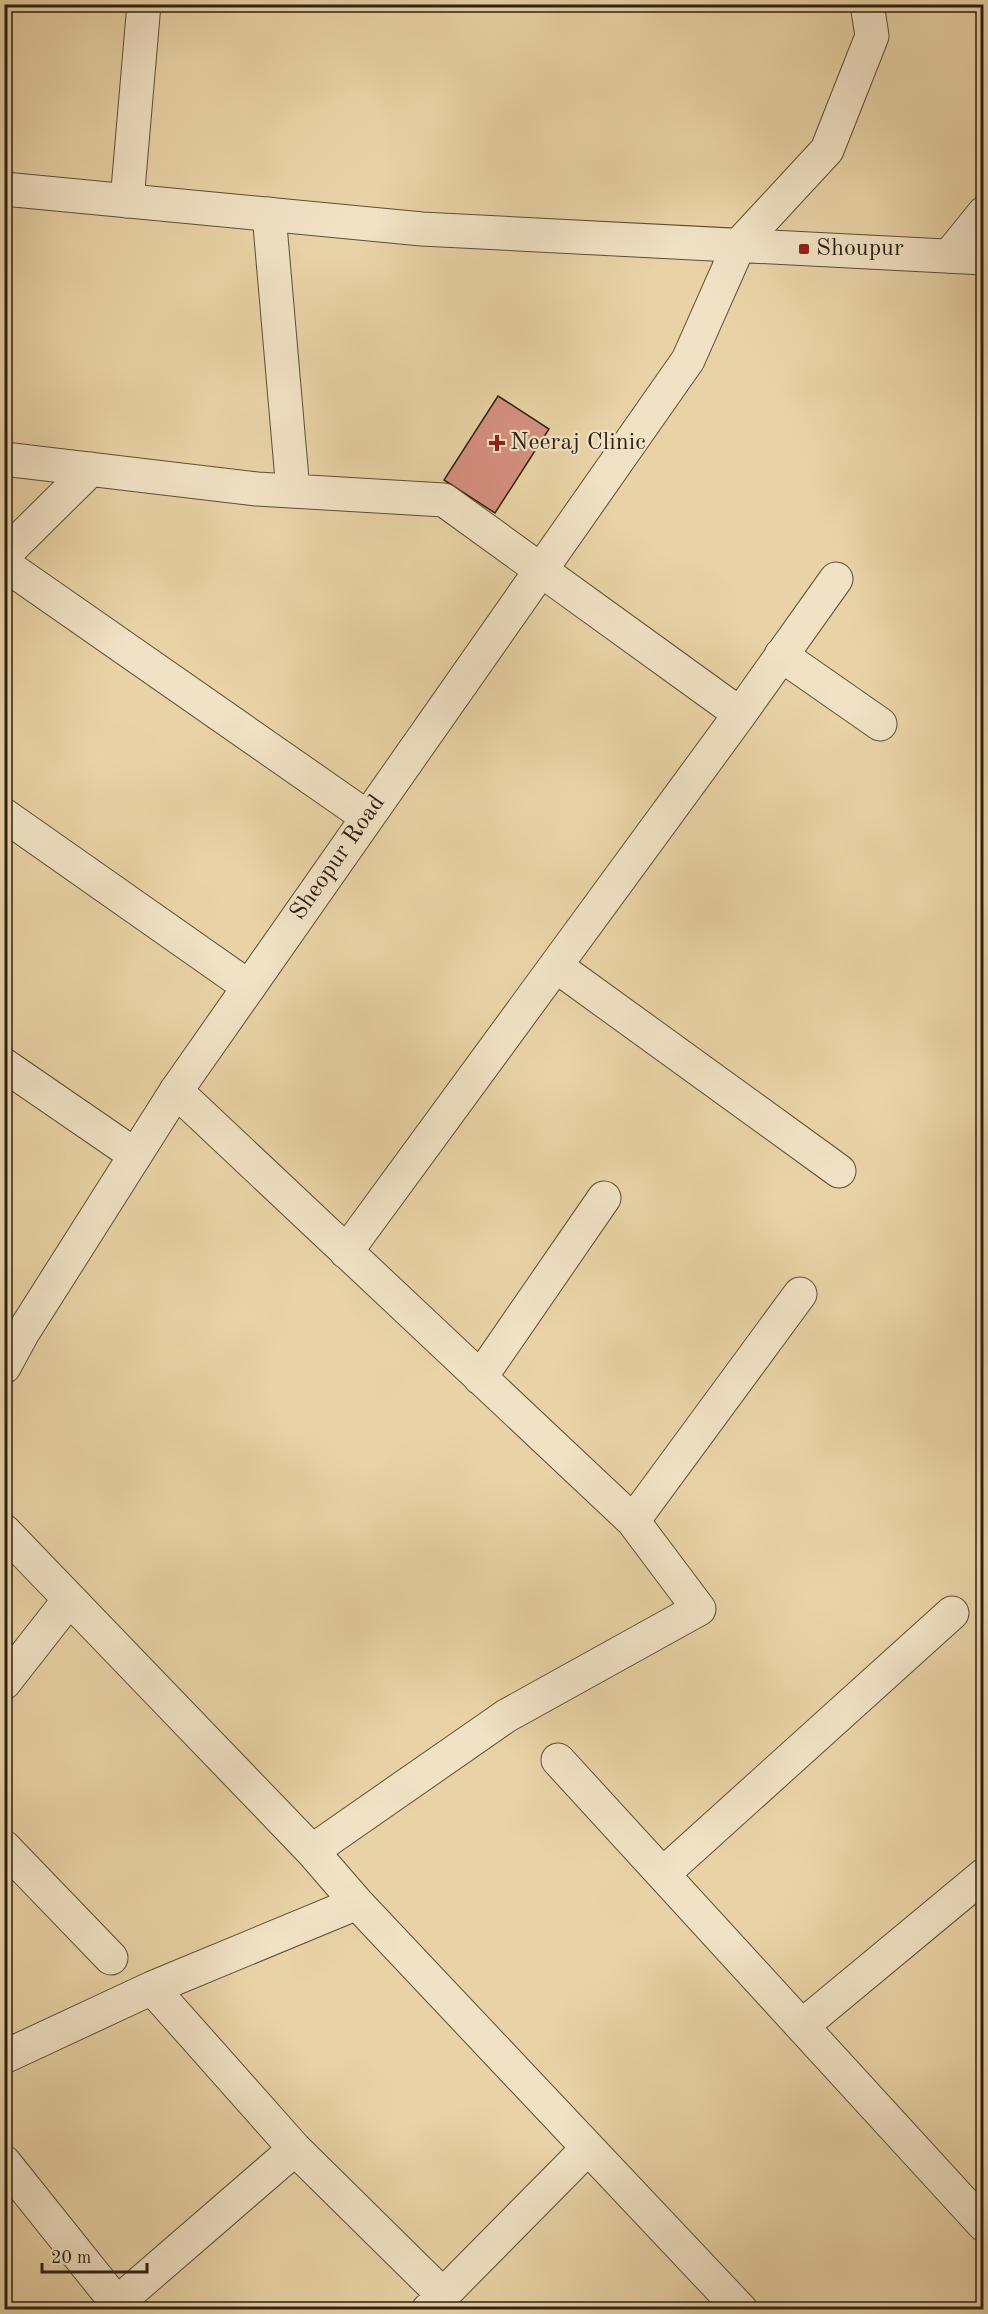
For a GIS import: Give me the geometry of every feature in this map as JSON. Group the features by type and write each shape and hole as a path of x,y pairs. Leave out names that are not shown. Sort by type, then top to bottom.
{"street":[{"path":"127,201 144,4"},
{"name":"Sheopur Road","path":"4,1367 22,1334 176,1091 688,360 739,245 827,150 872,36 867,4"},
{"path":"4,189 422,229 984,258"},
{"path":"949,256 984,213"},
{"path":"269,214 294,491"},
{"path":"4,459 294,491 444,500 740,714"},
{"path":"4,555 91,469"},
{"path":"4,564 367,817"},
{"path":"346,1252 740,714 836,579"},
{"path":"782,656 880,724"},
{"path":"4,815 249,987"},
{"path":"556,966 839,1171"},
{"path":"8,1074 135,1155"},
{"path":"176,1091 633,1521 699,1609 506,1716 312,1851"},
{"path":"480,1377 604,1198"},
{"path":"633,1521 800,1294"},
{"path":"4,1531 312,1851 357,1903 741,2310"},
{"path":"4,1683 69,1600"},
{"path":"663,1874 952,1612"},
{"path":"558,1760 984,2225"},
{"path":"4,1847 111,1958"},
{"path":"802,2026 984,1875"},
{"path":"4,2057 152,1988 357,1903"},
{"path":"152,1988 435,2302 588,2148"},
{"path":"4,2162 113,2306 295,2149"}],"building":[{"path":"498,396 549,429 495,513 444,480"}],"place":[{"name":"Shoupur","path":"804,249"},
{"name":"Neeraj Clinic","path":"497,443"}]}
